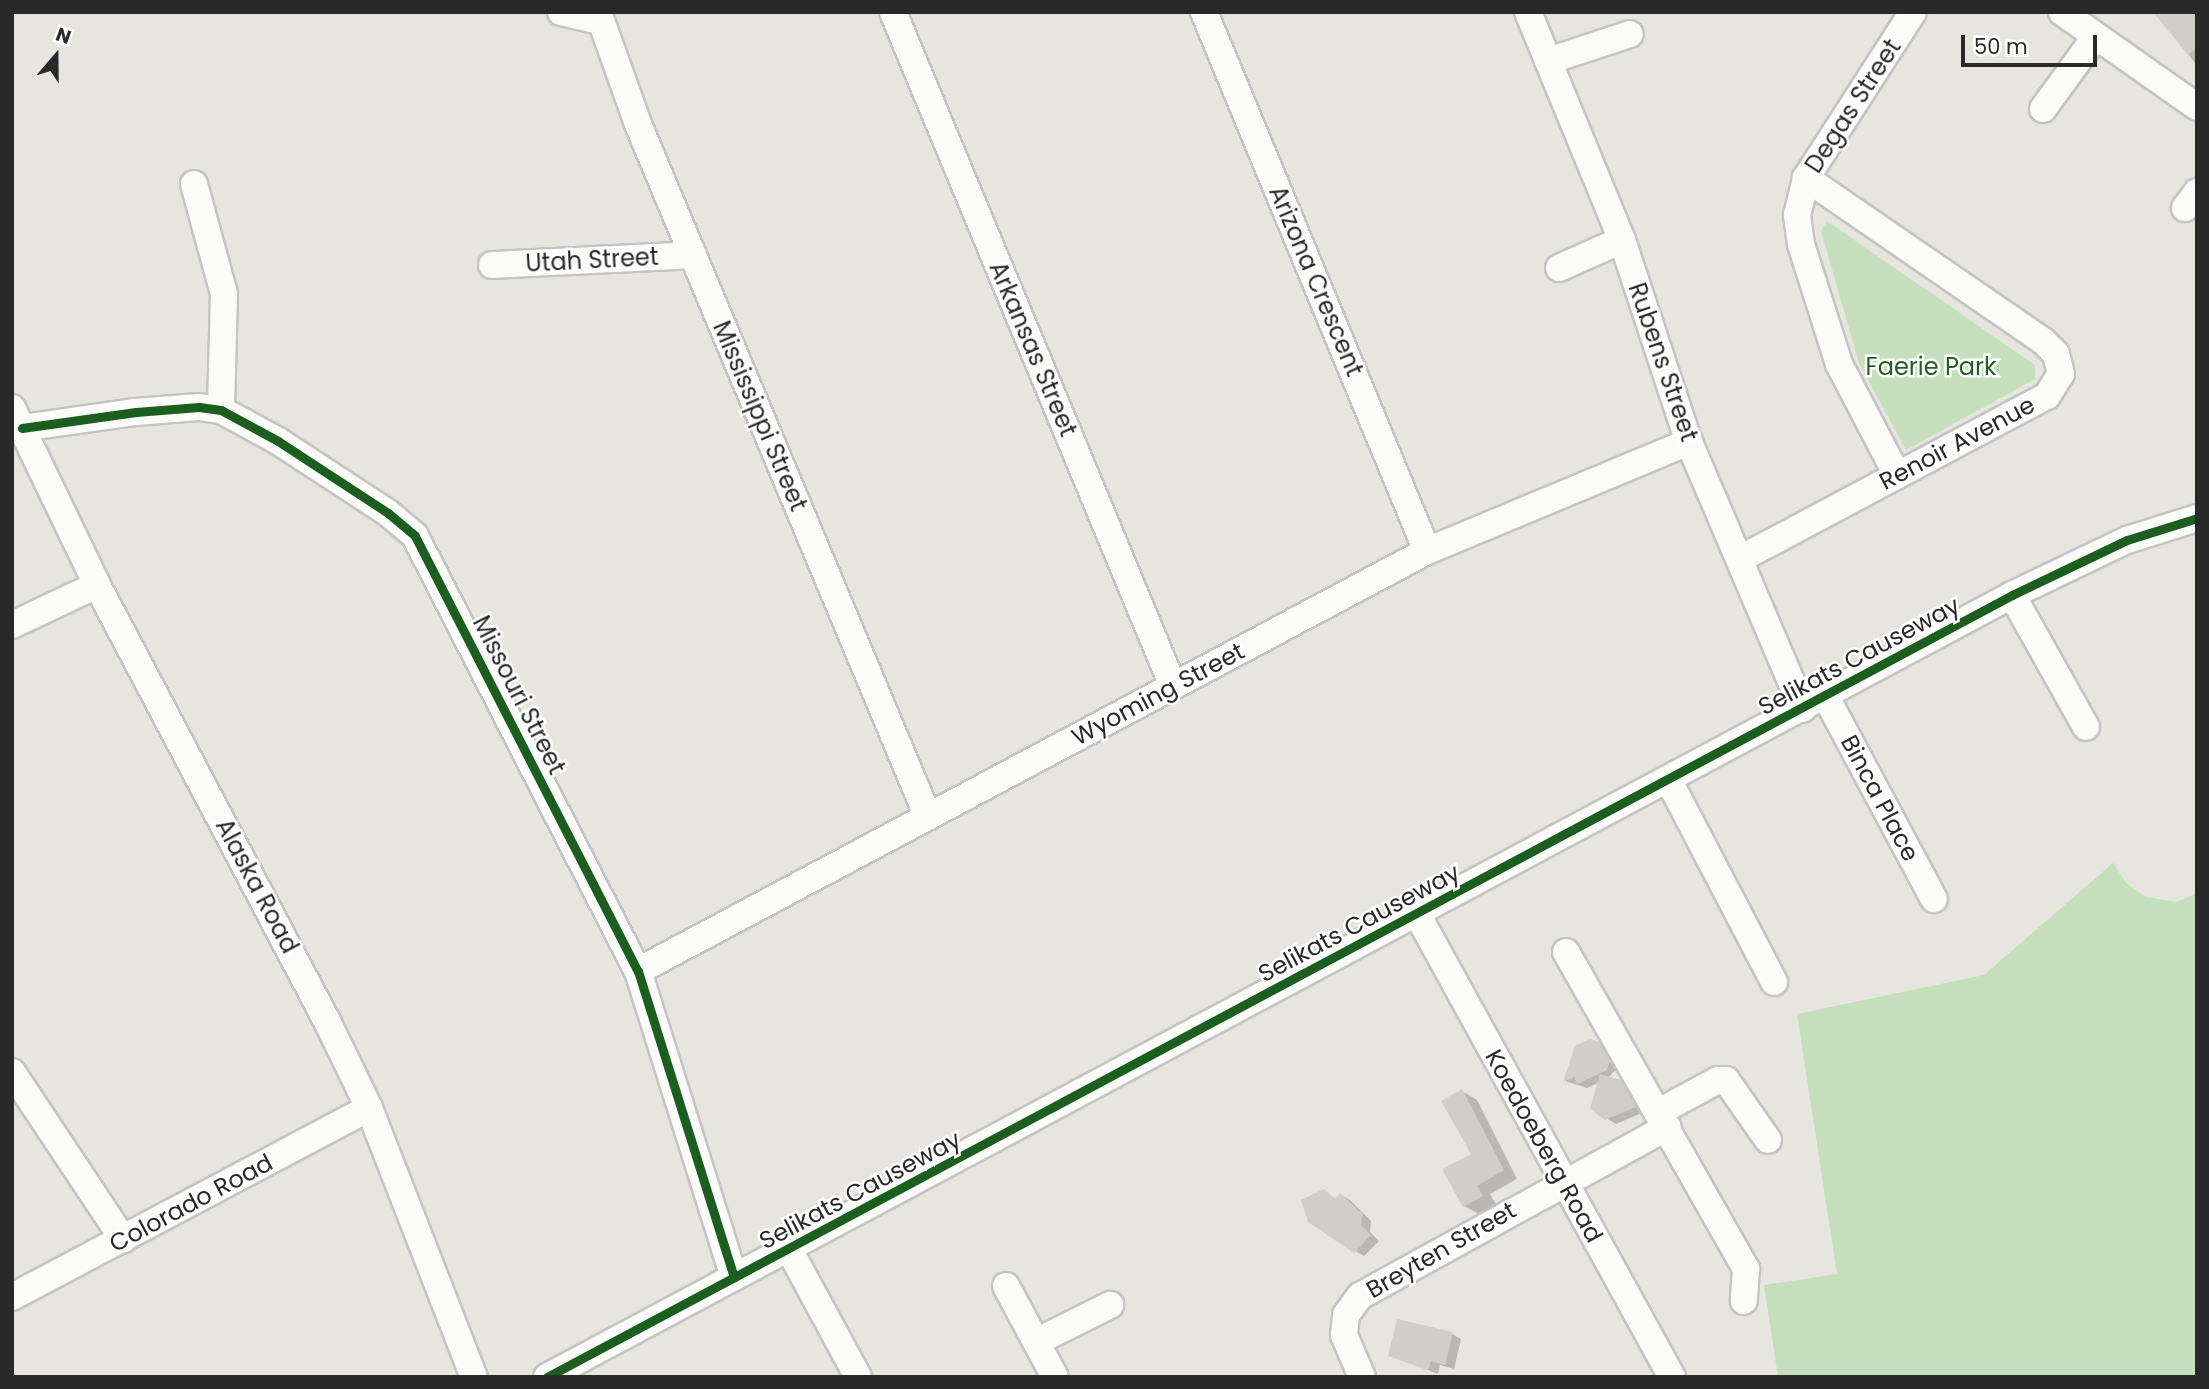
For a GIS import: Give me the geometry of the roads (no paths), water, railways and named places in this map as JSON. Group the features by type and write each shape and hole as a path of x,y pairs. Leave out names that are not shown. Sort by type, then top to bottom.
{"street":[{"path":"561,12 598,16"},
{"name":"Arkansas Street","path":"893,12 1173,686"},
{"name":"Arizona Crescent","path":"1204,12 1427,551"},
{"name":"Rubens Street","path":"1528,12 1622,240 1689,442 1740,559 1814,703"},
{"name":"Degas Street","path":"1897,475 1848,386 1801,244 1797,215 1805,178 1913,12"},
{"path":"2062,12 2197,107"},
{"name":"Mississippi Street","path":"598,16 693,255 928,817"},
{"path":"1548,61 1630,34"},
{"path":"2043,109 2096,36"},
{"name":"Renoir Avenue","path":"1740,559 2047,396 2058,382 2060,365 2056,354 2023,326 1805,178"},
{"path":"194,184 224,295 221,410"},
{"path":"1559,268 1622,240"},
{"name":"Utah Street","path":"492,265 693,255"},
{"name":"Missouri Street","path":"17,418 199,407 221,410 278,441 388,513 415,536 638,971 734,1277"},
{"name":"Alaska Road","path":"17,418 97,585 328,1023 369,1108 474,1377"},
{"name":"Wyoming Street","path":"638,971 1427,551 1689,442"},
{"name":"Selikats Causeway","path":"547,1377 734,1277 790,1251 2012,595 2127,540 2197,518"},
{"path":"12,625 97,585"},
{"path":"2012,595 2085,727"},
{"name":"Binca Place","path":"1814,703 1934,899"},
{"path":"1668,779 1774,982"},
{"name":"Koedoeberg Road","path":"1417,914 1672,1377"},
{"path":"1566,952 1664,1120 1746,1269 1744,1301"},
{"path":"12,1072 123,1239"},
{"name":"Breyten Street","path":"1362,1377 1344,1335 1346,1315 1354,1301 1664,1120 1718,1080 1727,1080 1768,1140"},
{"name":"Colorado Road","path":"12,1297 369,1108"},
{"path":"790,1251 858,1377"},
{"path":"1006,1286 1055,1377"},
{"path":"1036,1342 1111,1305"}],"park label":[{"name":"Faerie Park","path":"1931,367"}]}
